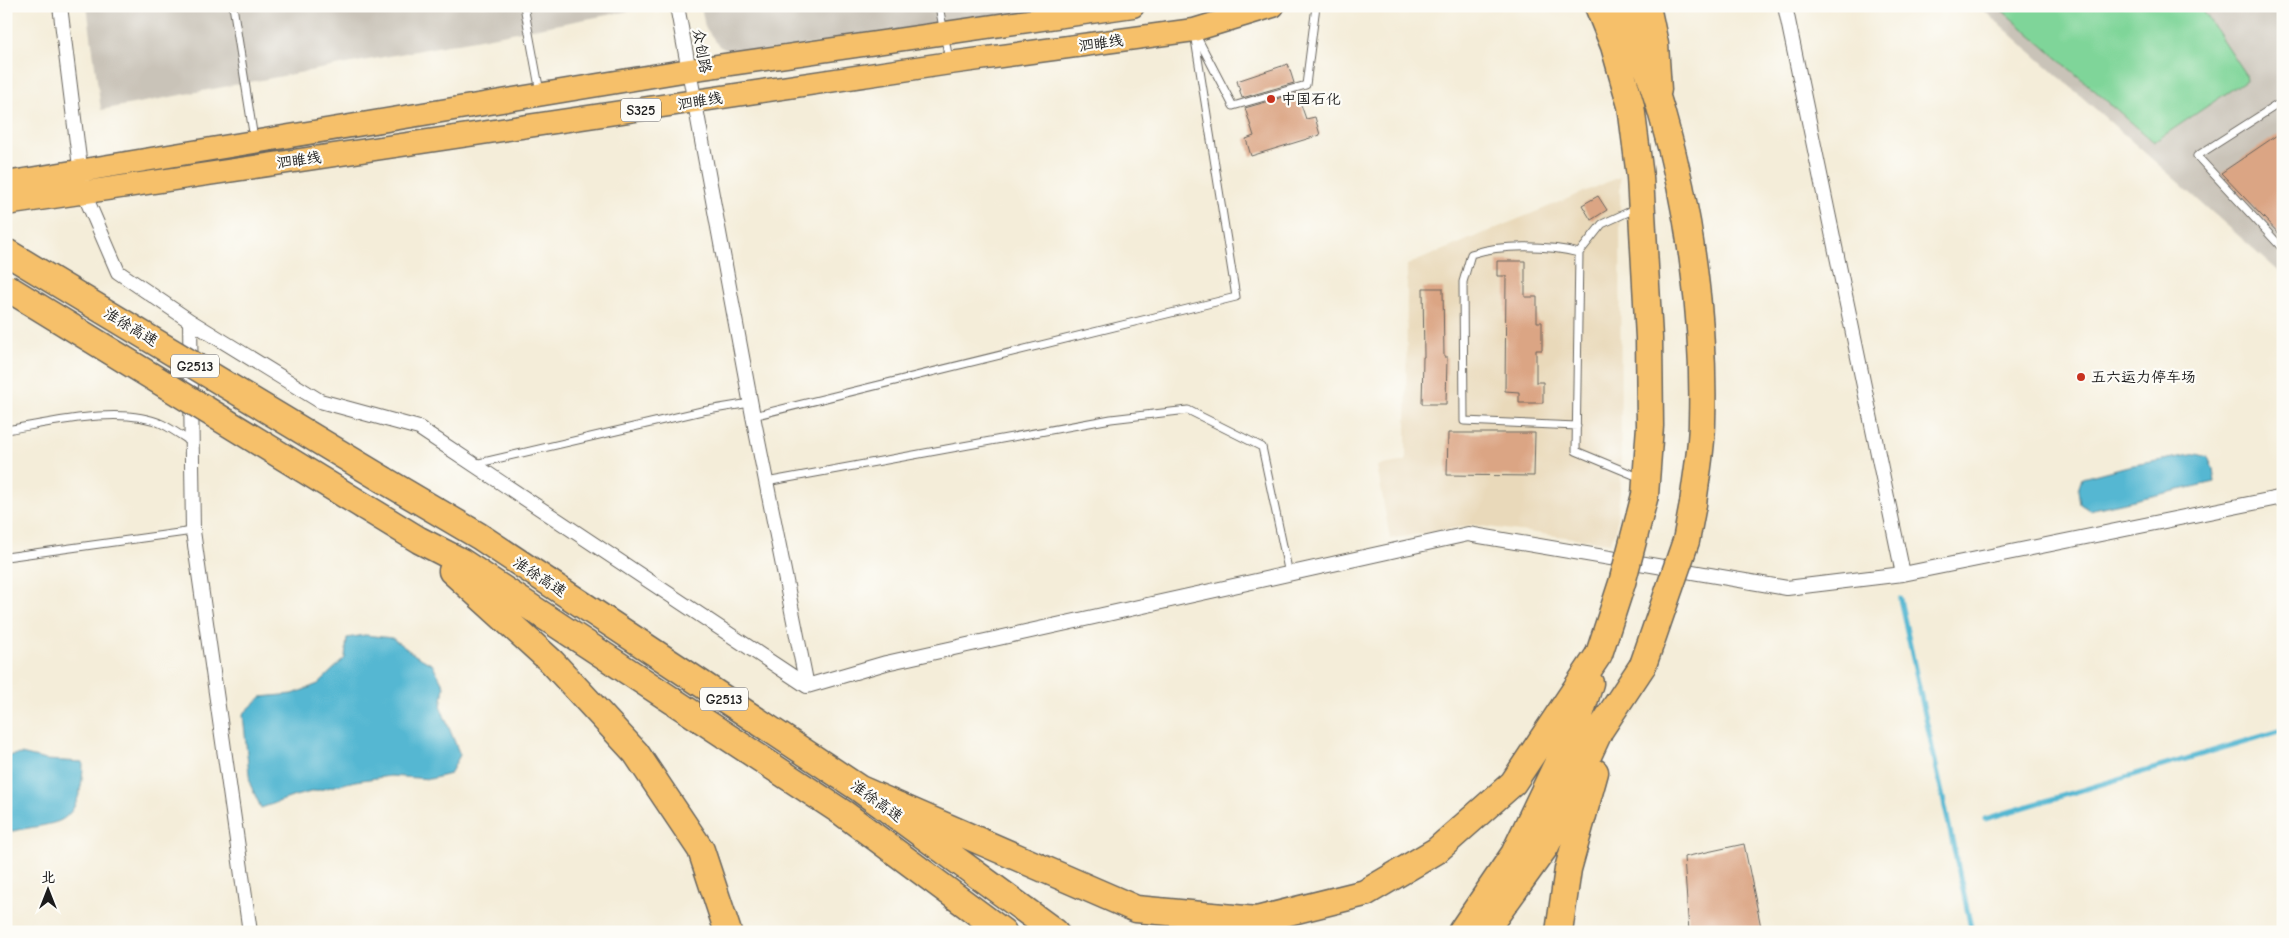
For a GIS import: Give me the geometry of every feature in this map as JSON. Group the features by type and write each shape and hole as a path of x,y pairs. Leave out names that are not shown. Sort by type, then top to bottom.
{"highway":[{"path":"1461,932 1514,854 1579,718 1622,583 1646,488 1650,426 1649,338 1641,206 1631,106 1614,46 1598,6"},
{"path":"1559,932 1568,869 1596,769 1643,665 1686,541 1693,504 1702,423 1701,336 1688,235 1675,164 1662,113 1625,6"},
{"name":"淮徐高速","path":"6,252 478,536 860,788 1055,932"},
{"name":"淮徐高速","path":"6,287 418,540 462,562 843,813 1003,932"},
{"path":"418,540 552,662 636,753 701,850 728,932"},
{"path":"860,788 1136,909 1256,920 1365,893 1436,851 1513,783 1599,654"},
{"path":"1484,932 1546,846 1600,730 1643,665"}],"main road":[{"name":"泗睢线","path":"6,204 82,181 254,142 689,70 1133,6"},
{"name":"泗睢线","path":"6,183 82,181 694,102 950,63 1194,30 1273,6"},
{"path":"1586,6 1631,106"},
{"path":"1649,6 1657,44 1662,113"}],"street":[{"path":"60,6 82,181 118,272 190,321 320,401 418,428 807,686 886,663 1468,534 1787,588 1902,574 2283,497"},
{"name":"众创路","path":"677,6 751,410 807,686"},
{"path":"1784,6 1902,574"},
{"path":"190,321 193,530 250,932"}],"lane":[{"path":"233,6 254,142"},
{"path":"524,6 541,95"},
{"path":"939,6 950,63"},
{"path":"1194,30 1233,106 1306,85 1316,6"},
{"path":"473,464 702,412 751,410 1236,297 1194,30"},
{"path":"2283,101 2197,156 2283,249"},
{"path":"1641,206 1602,224 1579,253 1576,451 1646,488"},
{"path":"1577,426 1464,421 1463,282 1472,254 1489,248 1562,249 1579,253"},
{"path":"766,482 1111,419 1188,410 1262,447 1289,574"},
{"path":"6,430 92,416 125,416 160,424 192,442"},
{"path":"6,557 193,530"}],"shaded area":[{"path":"87,6 644,6 645,8 101,110"},
{"path":"701,6 1087,6 736,55 719,46 705,27"},
{"path":"1979,6 2283,6 2283,275"},
{"path":"1620,177 1621,480 1616,530 1610,543 1473,525 1390,539 1377,466 1406,461 1407,265"}],"green space":[{"path":"1997,6 2200,6 2245,74 2246,80 2154,142"}],"water":[{"path":"2197,454 2208,457 2213,469 2215,482 2089,510 2080,504 2078,490 2082,478 2128,466"},
{"path":"365,635 392,638 415,655 433,665 444,686 441,708 460,755 450,774 430,779 390,776 355,781 295,796 261,808 250,784 243,714 261,697 293,694 318,684 345,658 347,638"},
{"path":"21,754 46,760 83,762 81,785 77,801 69,814 63,819 6,833 6,756"}],"building":[{"path":"1288,64 1294,83 1242,98 1237,81"},
{"name":"中国石化","path":"1297,93 1306,119 1315,117 1320,135 1251,156 1246,139 1254,136 1245,108"},
{"path":"2283,131 2283,238 2221,173"},
{"path":"1598,196 1607,210 1591,220 1582,205"},
{"path":"1497,261 1525,261 1525,297 1537,297 1537,322 1542,322 1542,350 1536,350 1536,382 1543,382 1543,403 1519,403 1519,392 1505,391 1506,276 1497,276"},
{"path":"1423,288 1443,288 1444,357 1447,357 1446,404 1422,404 1424,357"},
{"path":"1448,433 1535,433 1534,476 1447,475"},
{"path":"1744,844 1762,932 1689,932 1684,857"}],"waterway":[{"path":"1900,599 1972,932"},
{"path":"1985,819 2283,730"}],"place":[{"name":"中国石化","path":"1271,99"},
{"name":"五六运力停车场","path":"2081,377"}]}
